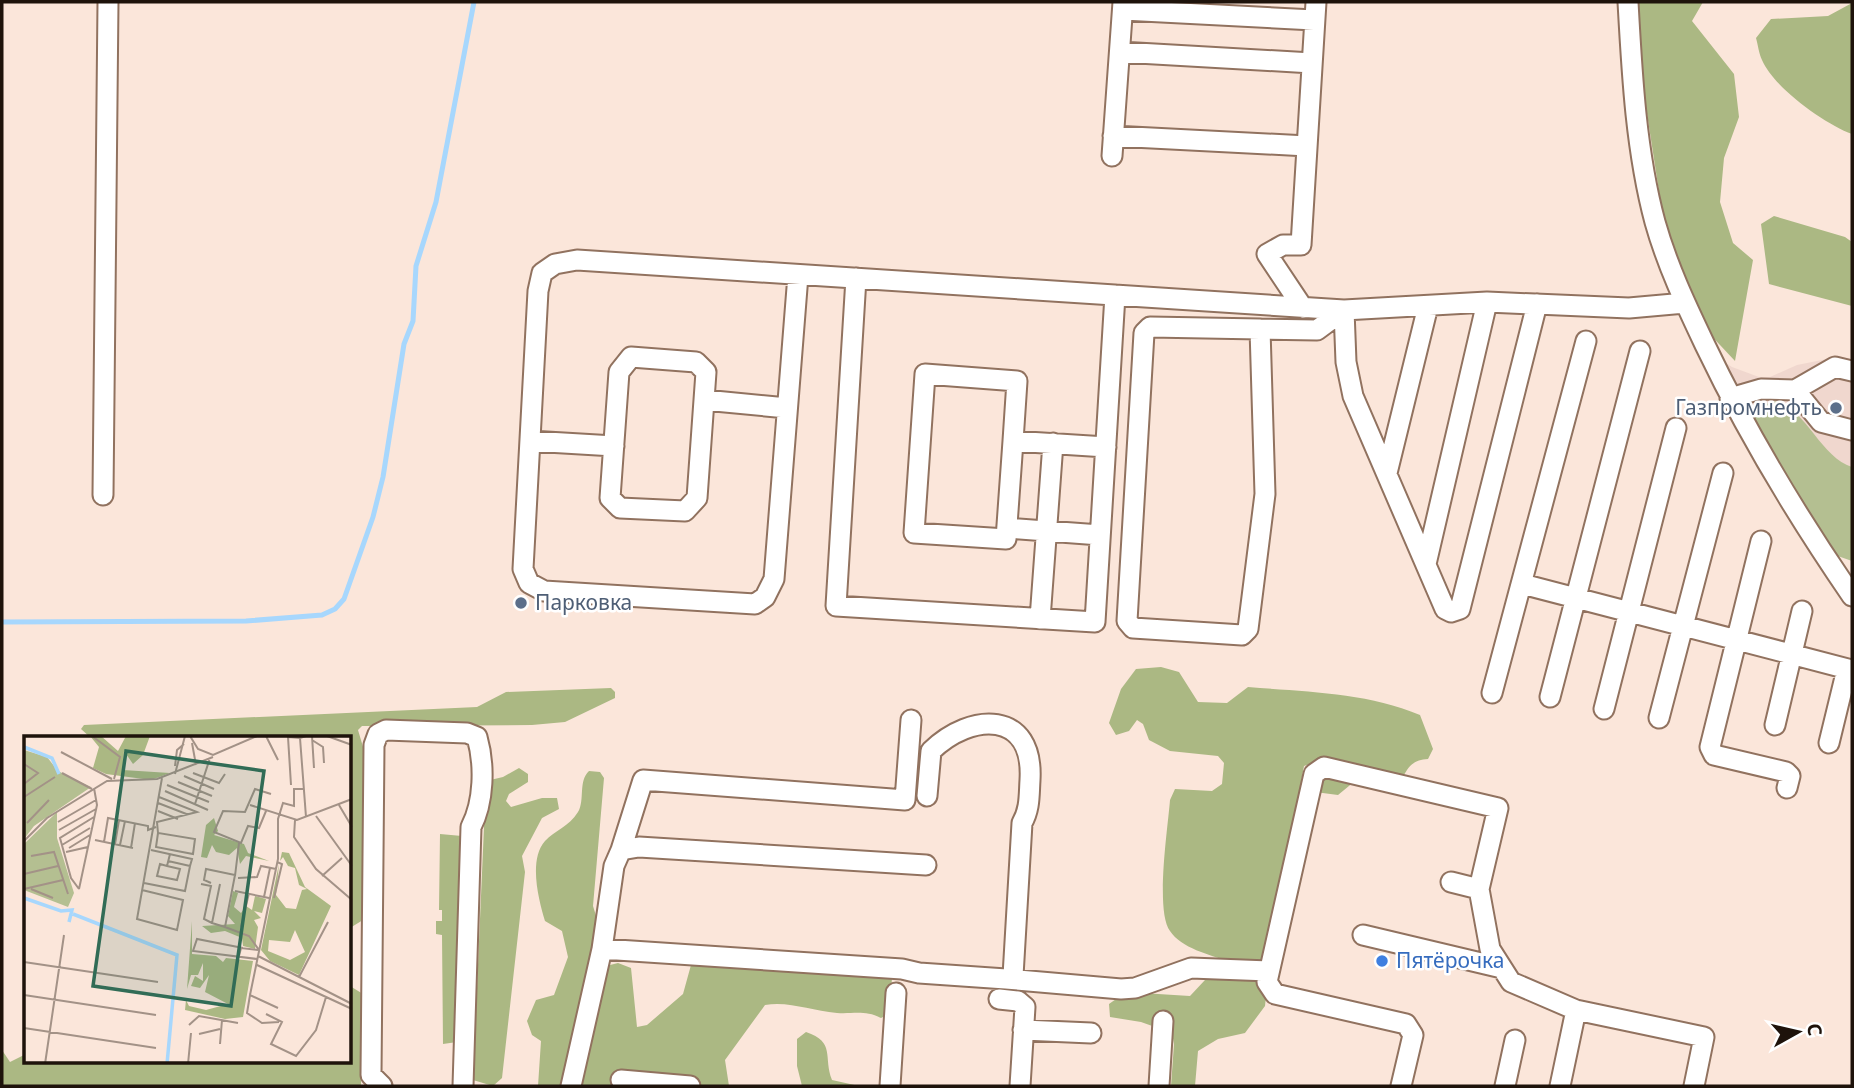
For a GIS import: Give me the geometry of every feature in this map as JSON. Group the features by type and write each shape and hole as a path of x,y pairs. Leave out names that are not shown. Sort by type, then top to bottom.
{"street":[{"path":"103,495 108,2"},
{"path":"1628,2 1637,124 1645,179 1656,223 1685,303 1730,398 1762,456 1851,592"},
{"path":"1303,308 1267,254 1283,245 1301,245 1307,146 1312,63 1315,11 1123,6 1113,146 1307,146"},
{"path":"1119,52 1312,63"},
{"path":"797,275 774,579 765,597 755,604 544,592 529,583 523,569 538,291 542,273 555,264 577,260 1344,310 1487,302 1629,308 1685,303"},
{"path":"856,278 836,606 1095,622 1115,295"},
{"path":"1426,564 1487,302"},
{"path":"1344,310 1346,362 1353,396 1445,608 1451,612 1460,609 1537,304"},
{"path":"1387,473 1428,306"},
{"path":"1260,329 1265,494 1248,629 1242,635 1133,628 1127,621 1144,333 1150,327 1317,330 1344,310"},
{"path":"1492,693 1586,341"},
{"path":"1550,697 1640,351"},
{"path":"631,357 696,362 706,372 704,400 697,498 685,511 620,508 610,498 620,372 631,357"},
{"path":"1730,398 1760,389 1794,390 1835,367 1852,371"},
{"path":"925,374 1017,381 1013,441 1006,539 914,533 925,374"},
{"path":"1794,390 1821,422 1852,430"},
{"path":"704,400 787,408"},
{"path":"1604,709 1676,428"},
{"path":"530,441 614,446"},
{"path":"1013,441 1106,447"},
{"path":"1040,619 1053,443"},
{"path":"1659,718 1723,473"},
{"path":"1007,528 1100,535"},
{"path":"1761,541 1710,747 1714,755 1786,772 1790,776 1787,788"},
{"path":"1821,549 1836,564 1852,566"},
{"path":"1522,584 1850,669 1829,743"},
{"path":"1775,725 1802,611"},
{"path":"571,1086 602,949 614,866 643,780 905,800 911,720"},
{"path":"927,796 930,751 944,738 964,728 992,724 1007,727 1019,734 1027,746 1031,760 1029,798 1028,811 1022,823 1015,968 1013,976 1006,979"},
{"path":"382,1086 371,1075 374,759 378,734 386,730 467,733 477,737 481,750 480,810 471,827 463,1086"},
{"path":"1401,1086 1413,1035 1406,1024 1275,994 1267,982 1314,774 1324,767 1498,808 1479,889 1490,948 1511,982 1576,1010 1704,1037 1694,1086"},
{"path":"621,850 639,847 926,865"},
{"path":"1451,882 1479,889"},
{"path":"1363,935 1502,968"},
{"path":"602,949 902,968 919,973 1121,989 1135,988 1191,968 1269,971"},
{"path":"890,1086 896,993"},
{"path":"999,999 1018,1001 1025,1007 1020,1086"},
{"path":"1560,1086 1576,1010"},
{"path":"1159,1086 1164,1021"},
{"path":"1023,1030 1091,1034"},
{"path":"1505,1086 1515,1040"},
{"path":"621,1080 690,1086"}],"shaded area":[{"path":"1715,356 1732,367 1759,377 1770,377 1797,365 1837,357 1852,359 1852,467 1754,429"}],"green space":[{"path":"1636,2 1703,2 1692,21 1734,74 1739,117 1724,158 1720,202 1733,243 1753,260 1735,361 1705,329 1664,224 1636,42"},
{"path":"1852,3 1852,134 1815,114 1777,82 1762,60 1756,38 1771,19 1828,16"},
{"path":"1774,216 1845,237 1852,242 1852,306 1769,284 1761,224"},
{"path":"1771,401 1793,410 1830,453 1852,467 1852,561 1832,554 1754,429 1754,413"},
{"path":"1161,667 1179,672 1198,702 1227,703 1248,687 1335,694 1399,707 1420,715 1433,749 1428,759 1412,764 1403,777 1355,781 1338,795 1315,792 1316,762 1304,766 1272,937 1265,1006 1245,1033 1218,1039 1198,1051 1195,1086 1171,1086 1174,1044 1172,1033 1141,1022 1110,1017 1109,1004 1126,992 1190,996 1205,980 1229,975 1228,961 1188,946 1175,937 1166,921 1163,906 1170,800 1175,789 1212,791 1222,784 1224,763 1218,756 1170,751 1149,740 1143,724 1137,720 1129,731 1116,735 1109,723 1121,689 1136,669"},
{"path":"611,688 615,692 615,698 565,722 532,725 362,726 358,730 366,757 371,915 352,927 352,736 89,736 81,729 84,725 477,707 506,692"},
{"path":"519,768 528,774 528,782 509,794 506,801 511,807 542,798 557,798 559,809 542,818 522,856 525,872 502,1078 493,1086 473,1080 486,781 503,777"},
{"path":"589,771 600,772 604,778 593,906 602,935 602,967 618,963 631,968 637,1027 647,1025 683,994 691,965 892,978 889,1014 881,1018 865,1013 837,1013 783,1004 765,1005 725,1060 729,1086 538,1086 541,1041 532,1035 527,1021 536,1000 554,995 568,957 562,931 545,921 536,881 537,859 545,841 578,812 584,780"},
{"path":"440,834 462,836 457,1042 443,1044 442,935 436,934 436,921 442,921 442,910 439,910"},
{"path":"352,987 363,994 361,1086 2,1086 2,1050 10,1062 24,1055 24,1064 352,1064"},
{"path":"806,1032 821,1040 825,1046 832,1080 859,1086 802,1086 797,1066 797,1039"}],"waterway":[{"path":"2,622 246,621 322,615 335,609 344,599 373,517 383,477 404,344 413,321 416,266 436,202 474,2"}],"place":[{"name":"Газпромнефть","path":"1836,408"},
{"name":"Парковка","path":"521,603"},
{"name":"Пятёрочка","path":"1382,961"}]}
